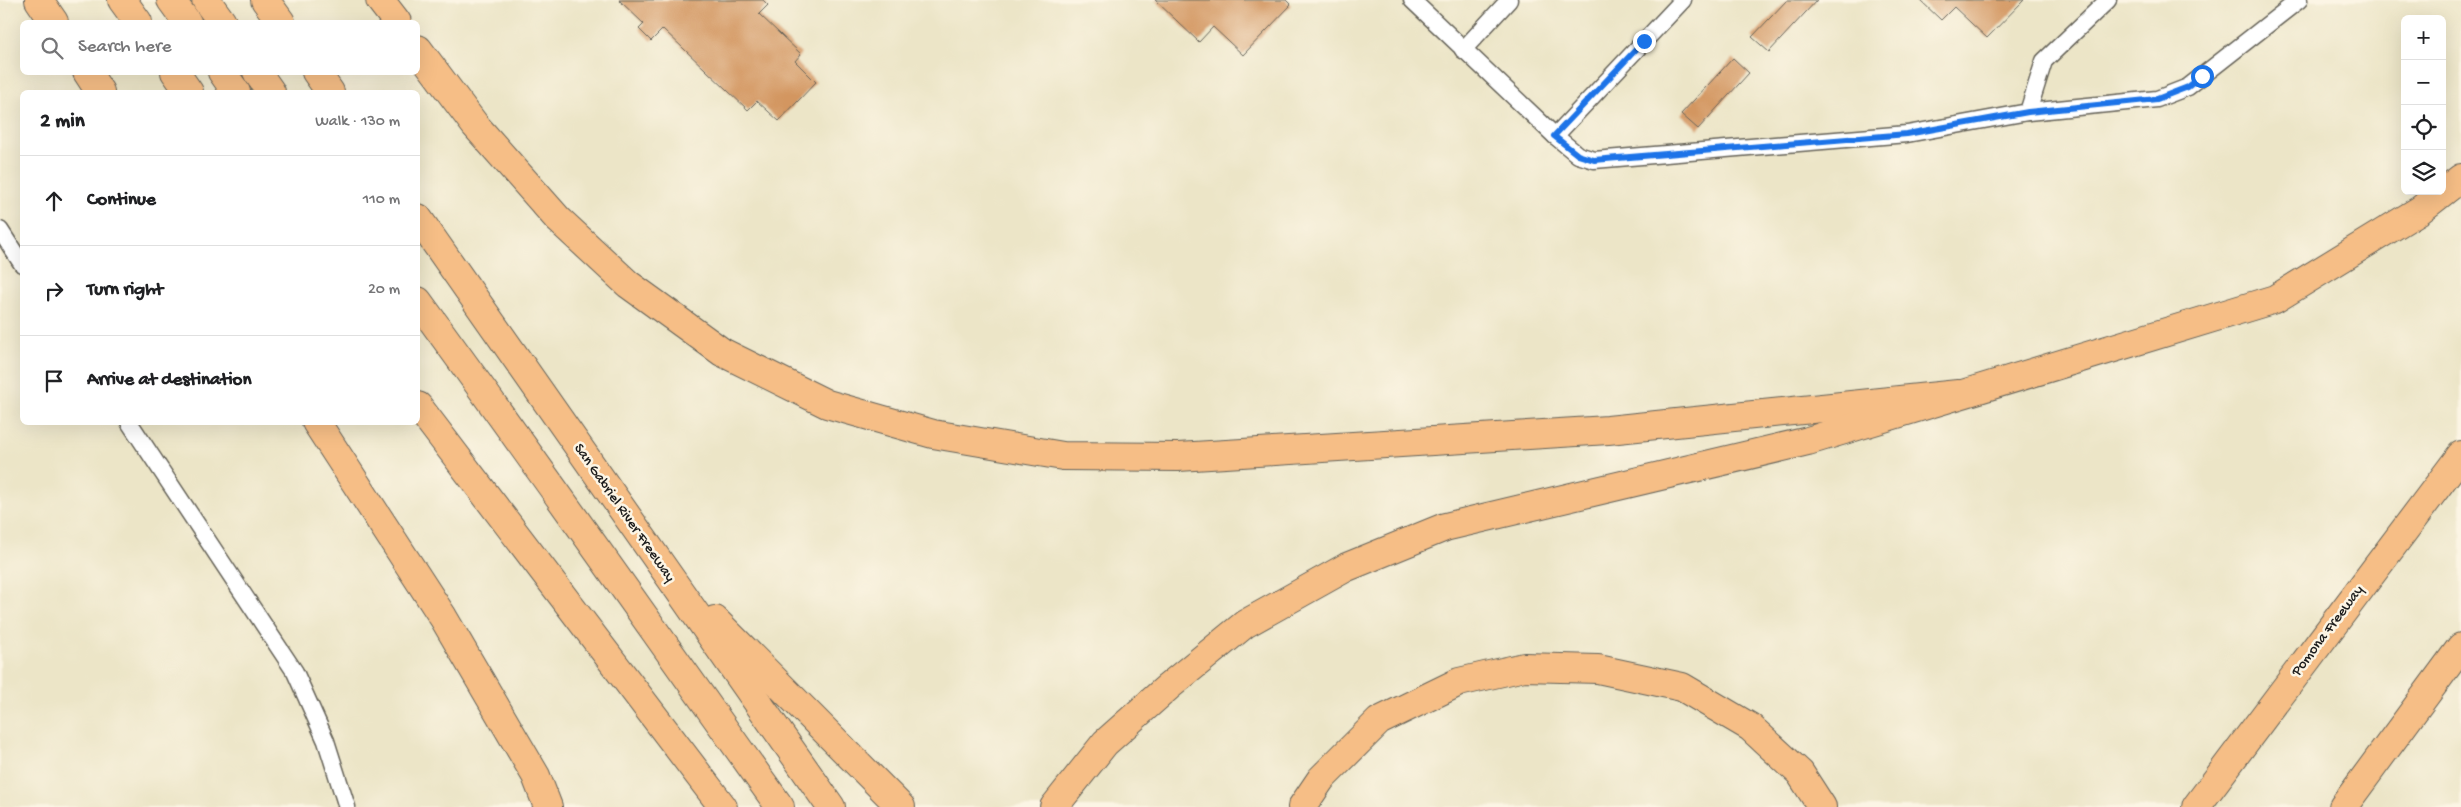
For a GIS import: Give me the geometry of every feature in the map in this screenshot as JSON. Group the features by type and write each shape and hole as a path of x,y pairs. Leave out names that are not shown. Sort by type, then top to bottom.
{"highway":[{"path":"39,0 53,20"},
{"path":"122,0 137,20"},
{"path":"171,0 186,20"},
{"path":"206,0 221,20"},
{"path":"265,0 280,20"},
{"path":"380,0 395,20"},
{"path":"420,52 475,124 558,219 628,284 722,352 827,404 932,434 1063,456 1178,457 1608,430 1796,409 1958,394"},
{"path":"89,75 99,90"},
{"path":"177,75 188,90"},
{"path":"224,75 235,90"},
{"path":"259,75 270,90"},
{"path":"318,75 329,90"},
{"path":"1054,807 1105,743 1168,687 1245,624 1347,567 1445,527 1808,441 2275,299 2420,210 2461,178"},
{"name":"San Gabriel River Freeway","path":"420,221 831,807"},
{"path":"420,304 553,487 658,640 780,807"},
{"path":"420,409 723,807"},
{"path":"318,425 443,617 536,776 548,807"},
{"name":"Pomona Freeway","path":"2196,807 2461,454"},
{"path":"659,562 901,807"},
{"path":"2343,807 2461,647"},
{"path":"1302,807 1320,779 1379,721 1459,682 1524,666 1598,669 1682,687 1750,727 1800,773 1822,807"}],"lane":[{"path":"1412,0 1554,136 1578,155 1594,160 1907,134 2028,112 2157,99 2188,87 2299,0"},
{"path":"1463,50 1509,0"},
{"path":"1554,136 1683,0"},
{"path":"2028,112 2044,61 2108,0"},
{"path":"0,230 20,261"},
{"path":"131,425 295,672 326,741 347,807"}],"building":[{"path":"619,0 763,0 768,5 759,14 801,54 795,61 816,82 779,121 757,101 748,110 663,29 651,41 639,29 644,24"},
{"path":"1155,0 1286,0 1291,5 1243,55 1213,27 1199,42"},
{"path":"1787,0 1817,0 1769,52 1752,37"},
{"path":"1920,0 2024,0 1987,38 1954,7 1941,20"},
{"path":"1733,58 1749,73 1698,129 1681,114"}],"route":[{"path":"1644,41 1554,136 1578,155 1594,160 1907,134 2028,112 2157,99 2188,87 2202,76"}]}
